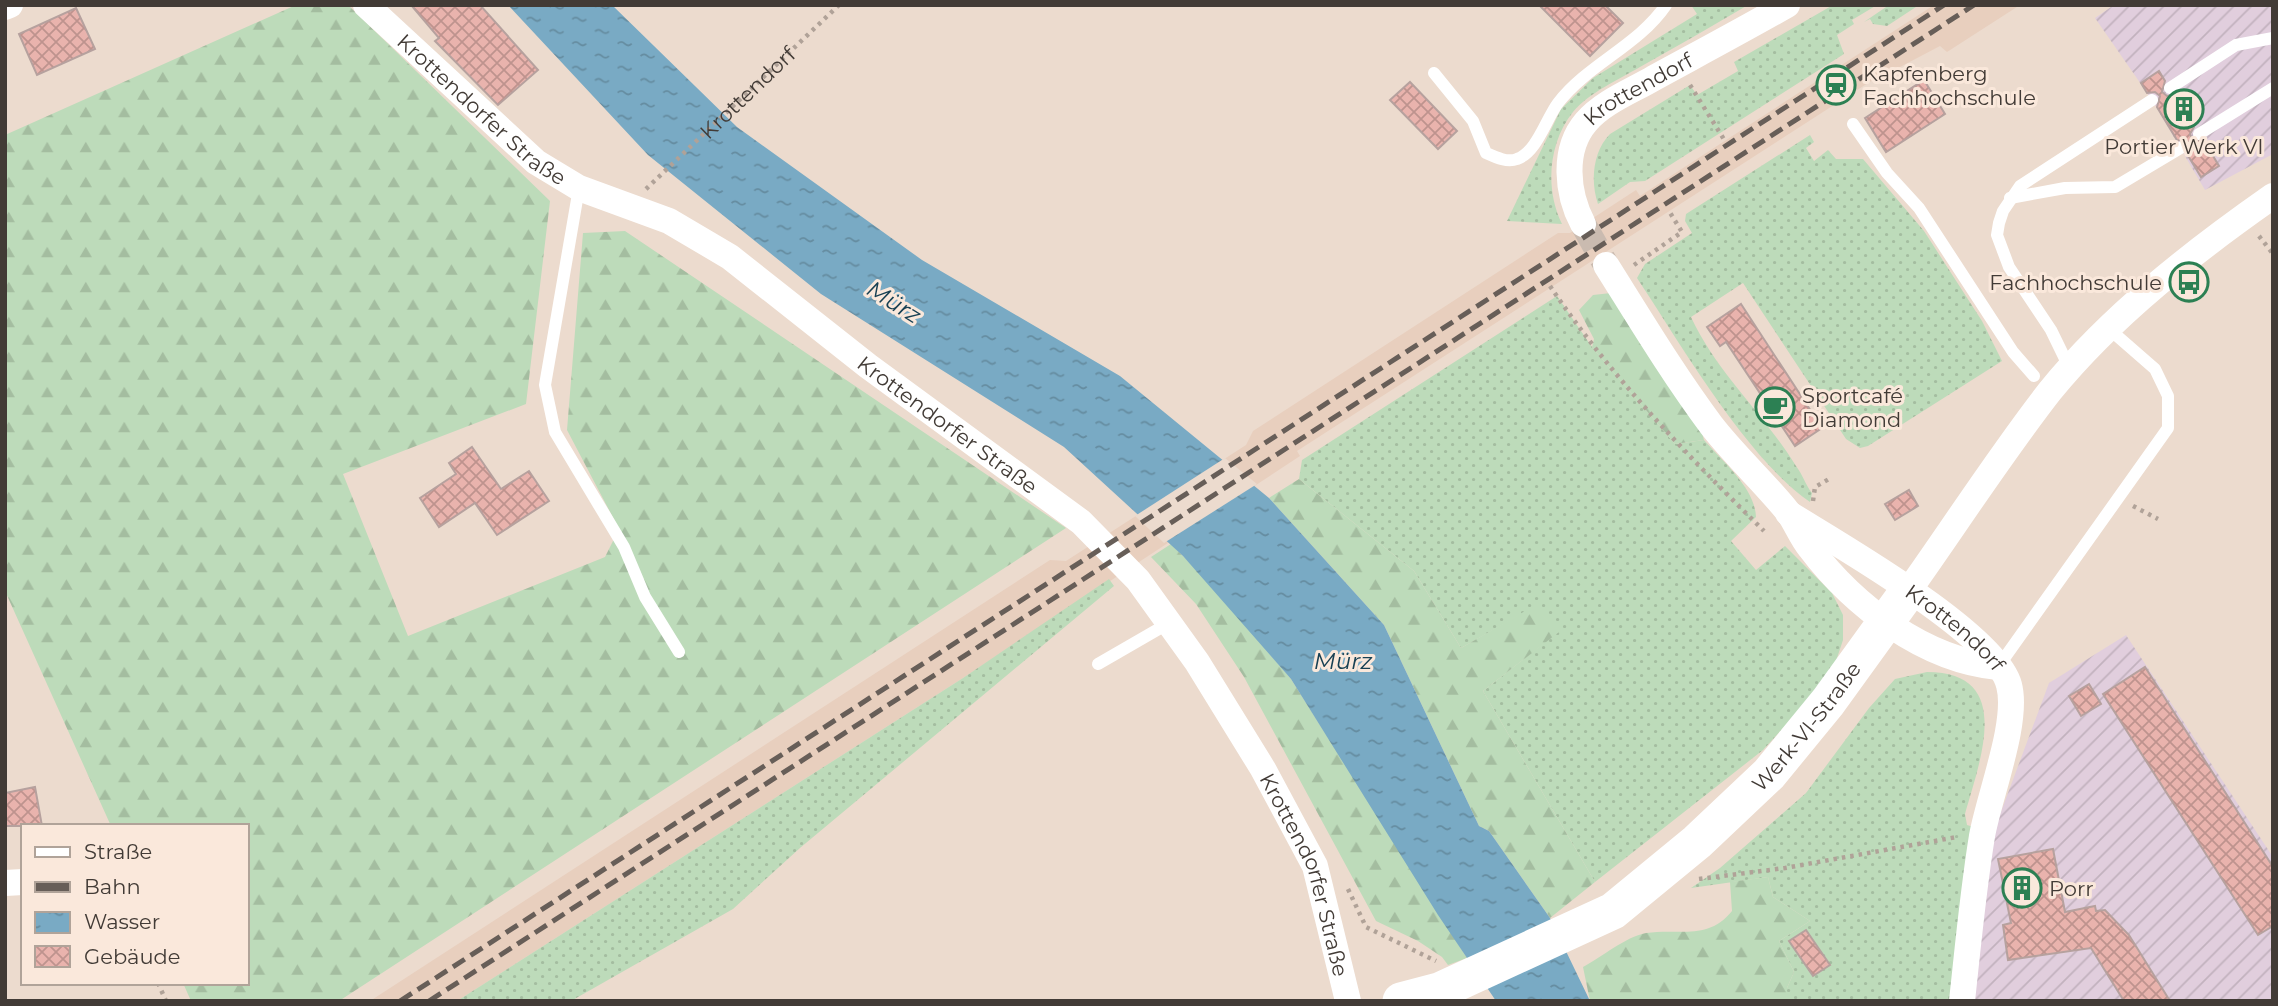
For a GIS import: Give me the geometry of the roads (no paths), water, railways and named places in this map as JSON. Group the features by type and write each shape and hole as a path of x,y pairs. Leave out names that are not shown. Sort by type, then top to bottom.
{"main road":[{"name":"Werk-VI-Straße","path":"1401,1001 1439,991 1613,912 1697,842 1760,783 1793,747 1909,590"}],"street":[{"name":"Krottendorfer Straße","path":"366,5 536,162 579,188 669,222 730,257 868,366 1081,522 1138,580 1169,623 1255,757 1315,866 1348,1001"},
{"name":"Krottendorf","path":"1583,224 1572,196 1570,168 1577,138 1585,124 1615,100 1787,5"},
{"name":"Werk-VI-Straße","path":"1909,590 2029,420 2070,369 2108,328 2179,268 2273,196"},
{"name":"Krottendorf","path":"1606,265 1711,424 1799,511 1977,641 2009,684 2010,714 1982,835 1962,1001"},
{"name":"Krottendorf","path":"1799,511 1808,547 1850,594 1887,622 1945,654 1974,665 2001,670"}],"lane":[{"path":"1434,73 1473,121 1486,153 1499,159 1517,159 1530,149 1558,103 1577,83 1654,22 1666,5"},
{"path":"2170,88 2236,45 2273,38"},
{"path":"2199,134 2273,88"},
{"path":"2070,369 2051,330 2009,267 1997,235 1999,223 2010,198 2020,186 2152,100"},
{"path":"1853,124 1887,173 1919,208 2013,352 2034,376"},
{"path":"2010,198 2065,188 2115,187 2182,147"},
{"path":"579,188 545,385 555,432 624,547 645,597 679,652"},
{"path":"2001,670 2168,428 2168,396 2155,369 2108,328"},
{"path":"1098,664 1169,623"}],"water":[{"name":"Mürz","path":"508,5 612,5 737,127 922,260 1120,376 1269,498 1384,625 1479,826 1489,831 1550,918 1590,1001 1496,1001 1438,915 1291,679 1183,556 1064,447 821,294 648,155"}],"tunnel":[{"path":"1583,224 1606,265"}],"railway":[{"path":"400,1001 1944,5"},
{"path":"429,1001 1974,5"}],"place":[{"name":"Kapfenberg Fachhochschule","path":"1836,85"},
{"name":"Portier Werk VI","path":"2184,109"},
{"name":"Fachhochschule","path":"2189,282"},
{"name":"Sportcafé Diamond","path":"1775,407"},
{"name":"Porr","path":"2022,888"}]}
